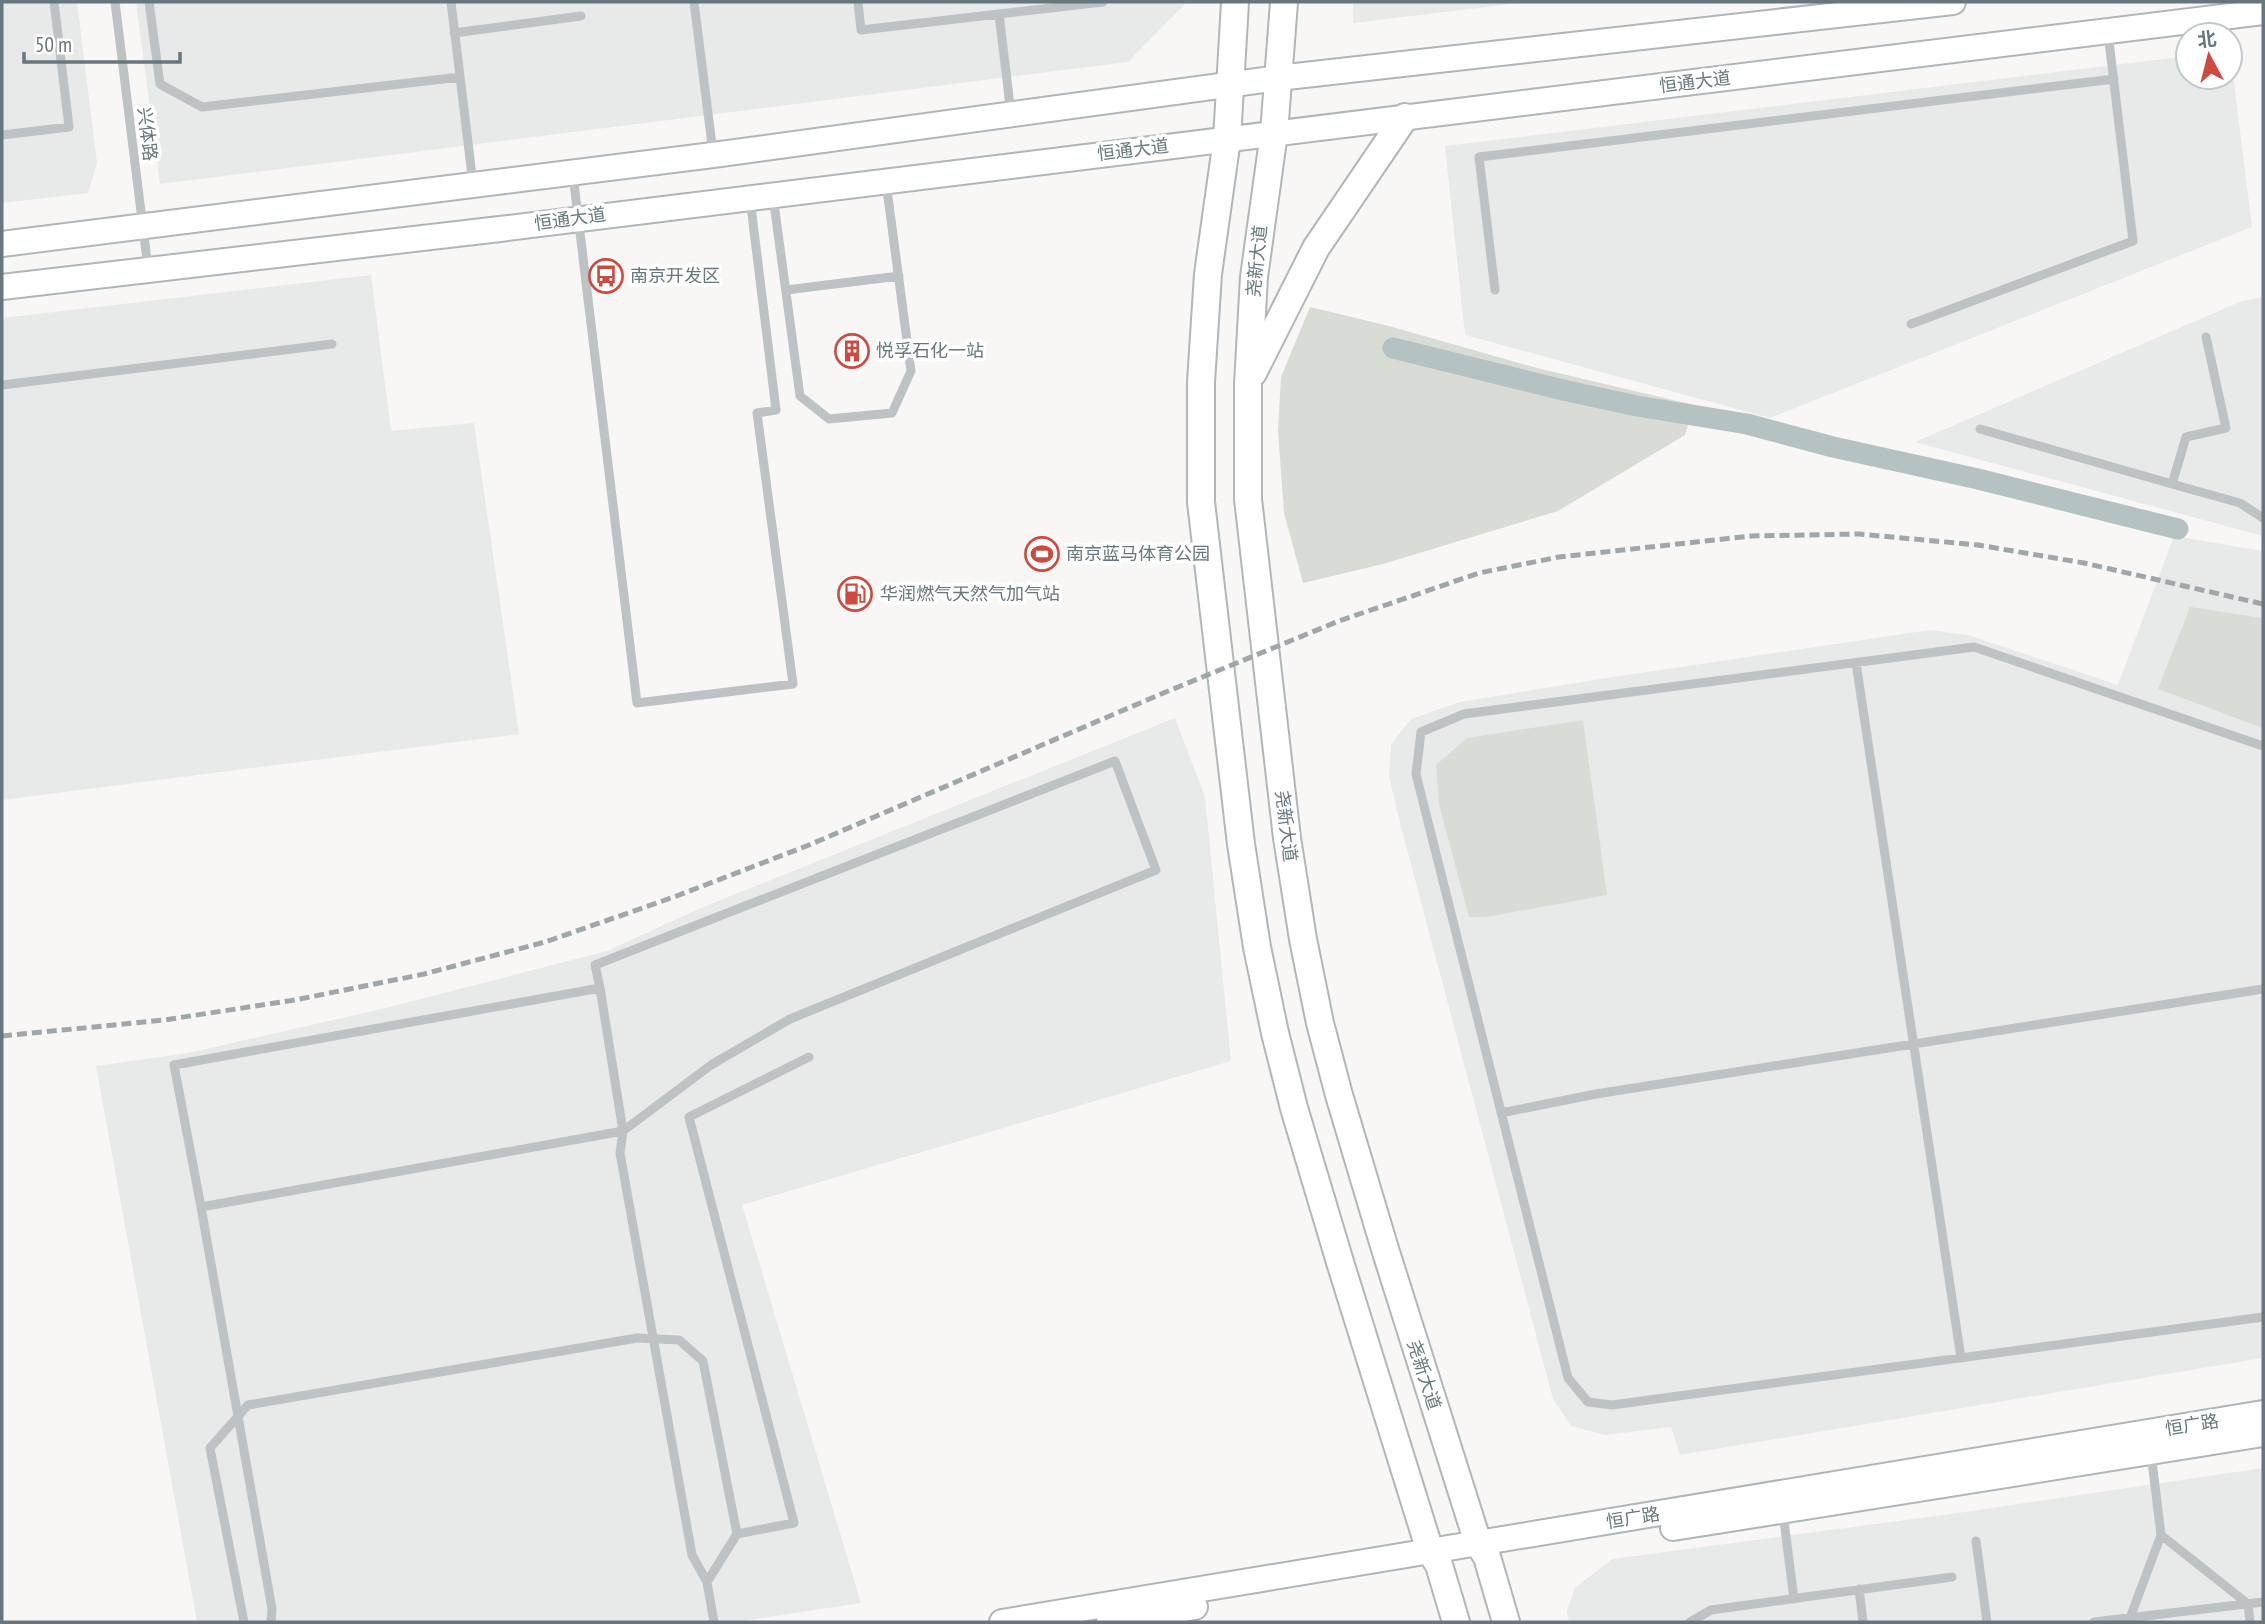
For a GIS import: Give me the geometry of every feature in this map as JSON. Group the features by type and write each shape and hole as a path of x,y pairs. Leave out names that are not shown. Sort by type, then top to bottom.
{"main road":[{"path":"1235,2 1227,139 1208,274 1201,382 1201,502 1241,845 1257,947 1294,1108 1456,1622"},
{"name":"尧新大道","path":"1284,2 1274,133 1254,277 1248,384 1248,499 1287,838 1320,1023 1343,1108 1385,1249 1506,1622"},
{"path":"2,244 713,155 1278,78 1953,2"},
{"name":"恒通大道","path":"2,287 2263,12"},
{"path":"1248,384 1316,248 1405,117"},
{"name":"恒广路","path":"1002,1622 1435,1558 2263,1413"},
{"name":"恒广路","path":"1482,1550 1783,1511 2263,1434"},
{"name":"恒广路","path":"1110,1622 1142,1619 1435,1558"}],"lane":[{"path":"2,135 69,127 54,2"},
{"name":"兴体路","path":"115,2 148,270"},
{"path":"149,2 160,84 202,107 460,77"},
{"path":"451,2 474,185"},
{"path":"694,2 713,155"},
{"path":"858,2 861,30 1058,4 1103,2"},
{"path":"999,13 1011,114"},
{"path":"454,33 581,16"},
{"path":"1911,324 2133,241 2108,32"},
{"path":"1495,290 1479,157 2114,79"},
{"path":"572,173 638,703 793,684 757,413 776,410 761,195"},
{"path":"761,195 786,290 800,396 829,419 892,413 911,370 886,180"},
{"path":"786,290 899,276"},
{"path":"2172,484 2186,437 2227,428 2206,337"},
{"path":"2,385 332,344"},
{"path":"1980,429 2240,503 2263,518"},
{"path":"2263,746 1975,647 1464,714 1421,732 1416,774 1568,1378 1588,1402 1612,1405 2263,1317"},
{"path":"1856,663 1961,1358"},
{"path":"201,1207 623,1131 711,1065 790,1019 1156,870 1115,761 595,965 623,1131 620,1153 692,1555 708,1581 714,1622"},
{"path":"271,1622 269,1596 174,1065 600,988"},
{"path":"1501,1113 1595,1094 2263,989"},
{"path":"737,1534 794,1522 689,1117 809,1057"},
{"path":"244,1622 209,1448 248,1405 637,1338 679,1340 704,1360 737,1534 708,1581"},
{"path":"2130,1618 2161,1535 2151,1452"},
{"path":"1783,1511 1794,1599"},
{"path":"2161,1535 2248,1604 2250,1622"},
{"path":"1976,1541 1987,1622"},
{"path":"1690,1622 1712,1611 1859,1588 1952,1577"},
{"path":"1859,1588 1863,1622"},
{"path":"2094,1622 2263,1602"}],"shaded area":[{"path":"2,2 77,2 97,163 88,193 2,203"},
{"path":"136,2 1187,2 1128,62 160,184"},
{"path":"1353,2 1528,2 1353,23"},
{"path":"2174,58 2174,91 2235,91 2252,227 1770,418 1465,335 1445,146"},
{"path":"371,275 391,431 474,423 519,734 2,800 2,318"},
{"path":"2263,297 2263,536 1915,442 2242,301"},
{"path":"1310,307 1389,326 1537,368 1694,405 1685,435 1558,511 1383,564 1303,583 1284,513 1278,431 1281,377"},
{"path":"2174,536 2263,551 2263,1358 1680,1455 1671,1427 1605,1435 1571,1426 1553,1399 1399,819 1389,776 1391,744 1411,719 1460,702 1930,630 1968,635 2118,685"},
{"path":"2190,607 2263,618 2263,728 2158,689"},
{"path":"1175,718 1205,797 1231,1061 742,1205 861,1603 735,1622 197,1622 96,1066 188,1053 386,1008 607,951 703,907"},
{"path":"1583,720 1607,895 1487,917 1469,917 1439,804 1436,765 1467,738"},
{"path":"2263,1468 2263,1622 1569,1622 1567,1611 1575,1588 1612,1559 1951,1514"}],"waterway":[{"path":"1393,348 1567,391 1637,406 1747,424 2178,529"}],"railway":[{"path":"2,1036 164,1020 295,1000 424,974 545,942 674,897 809,845 1339,621 1479,573 1559,557 1751,536 1859,534 1978,545 2084,563 2263,604"}],"place":[{"name":"南京开发区","path":"606,276"},
{"name":"悦孚石化一站","path":"852,351"},
{"name":"南京蓝马体育公园","path":"1042,554"},
{"name":"华润燃气天然气加气站","path":"855,594"}]}
